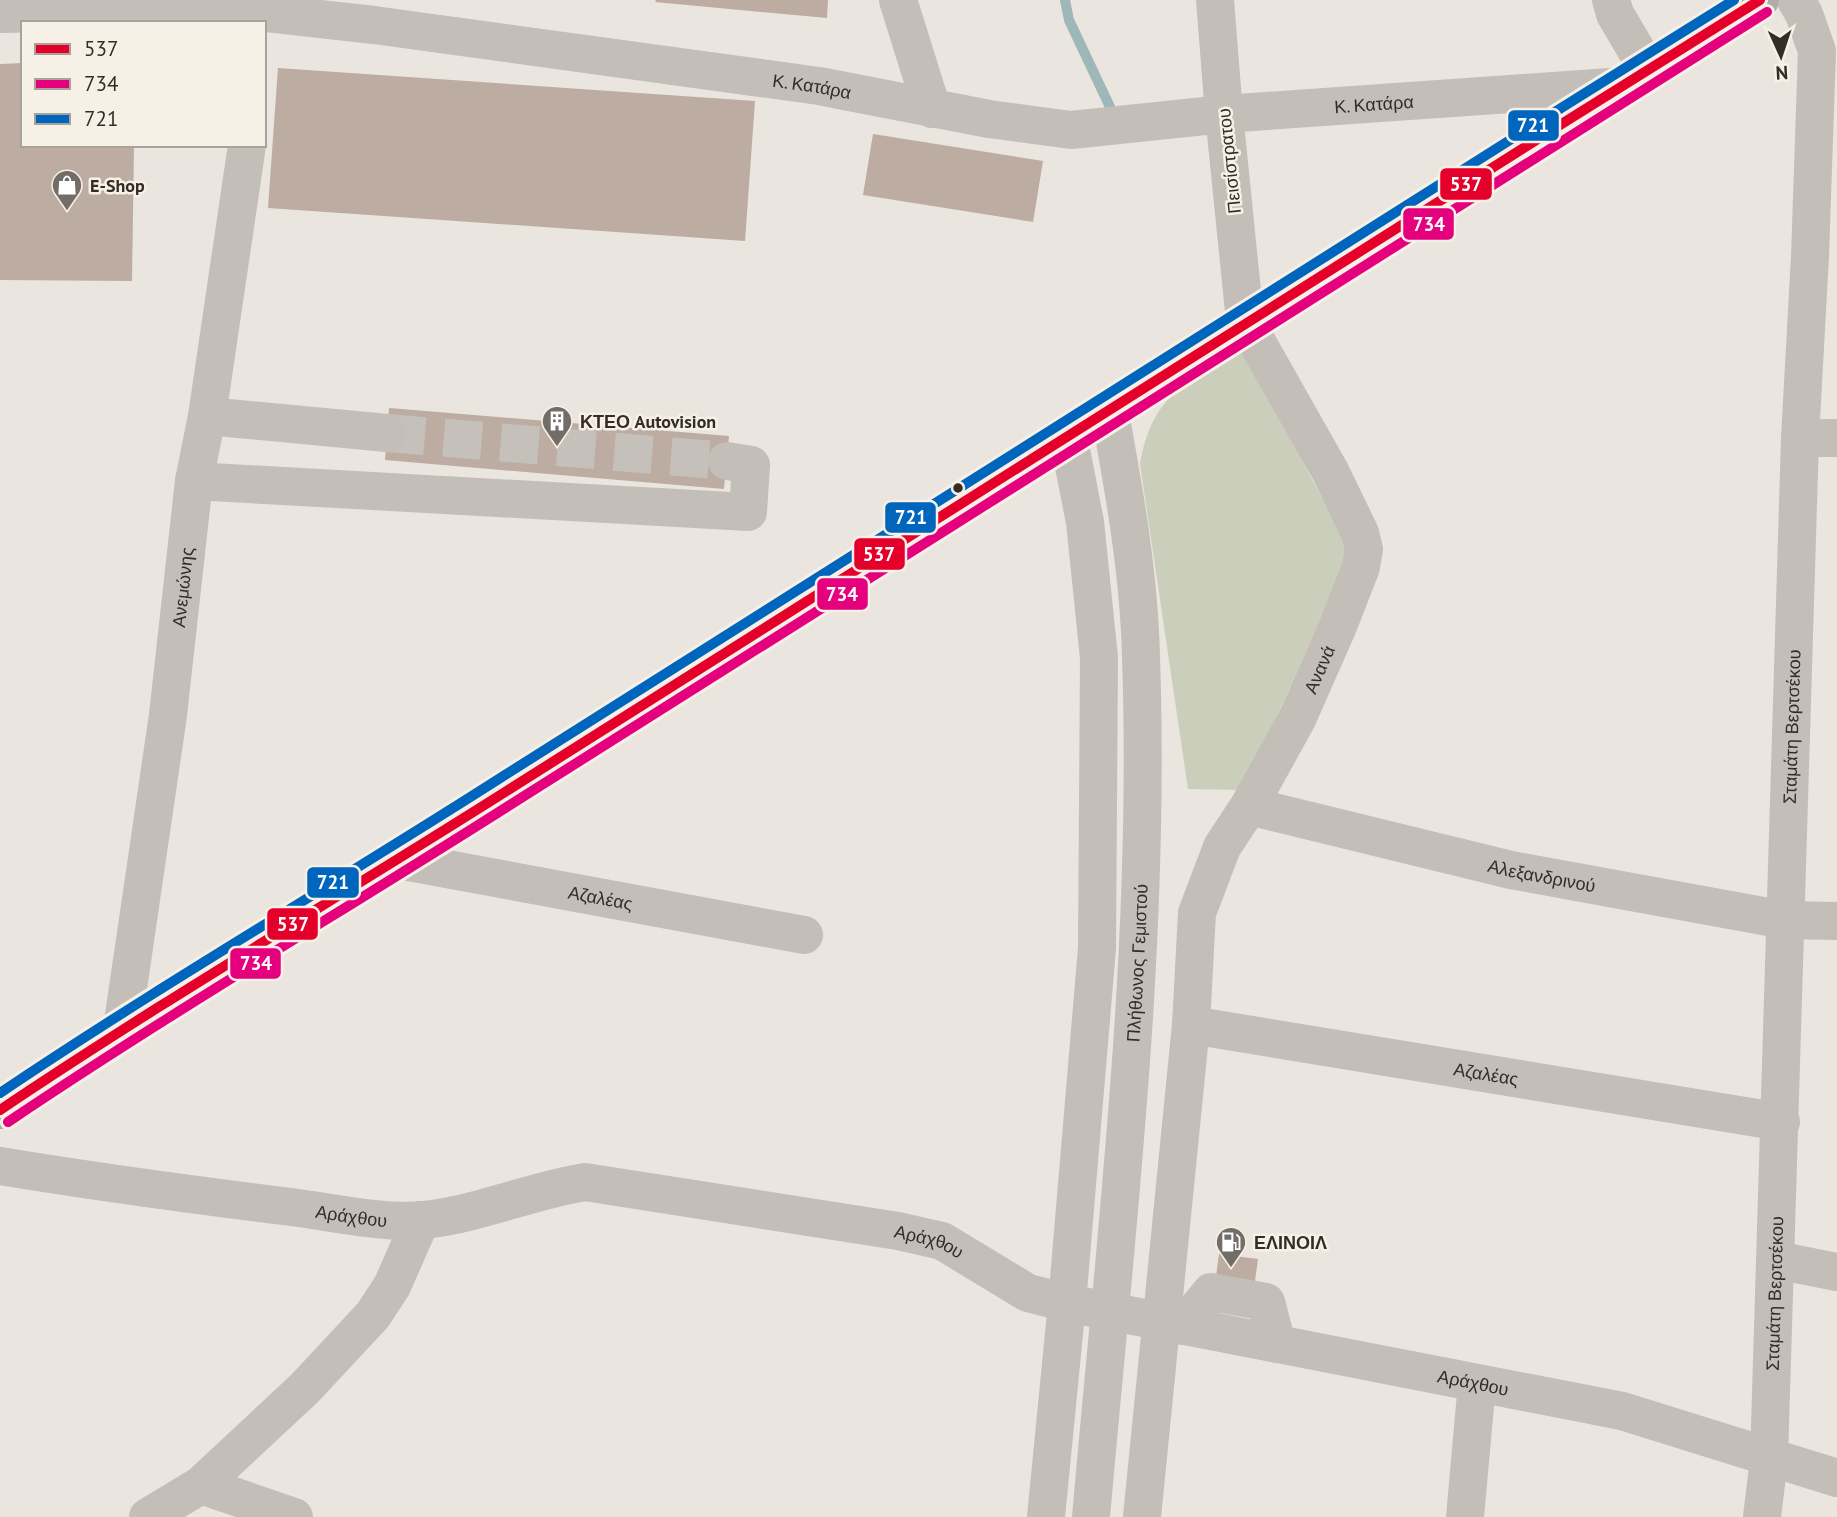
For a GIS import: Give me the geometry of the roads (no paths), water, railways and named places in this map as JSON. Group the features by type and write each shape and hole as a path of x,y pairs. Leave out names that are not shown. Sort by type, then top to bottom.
{"main road":[{"path":"0,1110 122,1029 398,860 1245,321 1754,2"}],"street":[{"path":"898,0 932,109"},
{"name":"Πεισίστρατου","path":"1215,0 1245,321"},
{"path":"1611,0 1636,78"},
{"name":"Σταμάτη Βερτσέκου","path":"1762,1517 1769,1459 1785,920 1819,438 1824,256 1817,51 1796,0"},
{"name":"Κ. Κατάρα","path":"0,14 144,6 266,14 376,13 866,94 932,109 1071,130 1636,78"},
{"name":"Ανεμώνης","path":"122,1029 168,715 194,481 207,416 247,147"},
{"name":"Ανανά","path":"1191,1025 1196,913 1222,847 1249,806 1297,719 1338,626 1361,567 1364,549 1360,533 1330,471 1245,321"},
{"name":"Πλήθωνος Γεμιστού","path":"1091,1517 1135,1017 1140,909 1142,656 1129,518 1110,408"},
{"path":"207,416 387,433"},
{"path":"1046,1517 1097,948 1099,658 1085,522 1068,435"},
{"path":"194,481 748,512 751,465 727,461"},
{"name":"Αλεξανδρινού","path":"1249,806 1511,870 1785,920 1837,920"},
{"name":"Αζαλέας","path":"398,860 804,935"},
{"path":"1142,1517 1173,1324 1191,1025"},
{"name":"Αζαλέας","path":"1191,1025 1781,1122"},
{"name":"Αράχθου","path":"0,1166 116,1185 376,1218 421,1220 456,1215 585,1182 898,1231 942,1241 1028,1293 1109,1312 1622,1411 1837,1478"},
{"path":"148,1517 201,1485 305,1388 373,1315 392,1286 421,1220"},
{"path":"1776,1260 1837,1272"},
{"path":"1465,1517 1477,1383"},
{"path":"201,1485 294,1517"}],"waterway":[{"path":"1065,0 1069,20 1110,107"}],"tunnel":[{"path":"387,433 727,461"}],"place":[{"name":"E-Shop","path":"67,212"},
{"name":"ΚΤΕΟ Autovision","path":"557,448"},
{"name":"ΕΛΙΝΟΙΛ","path":"1231,1269"}]}
